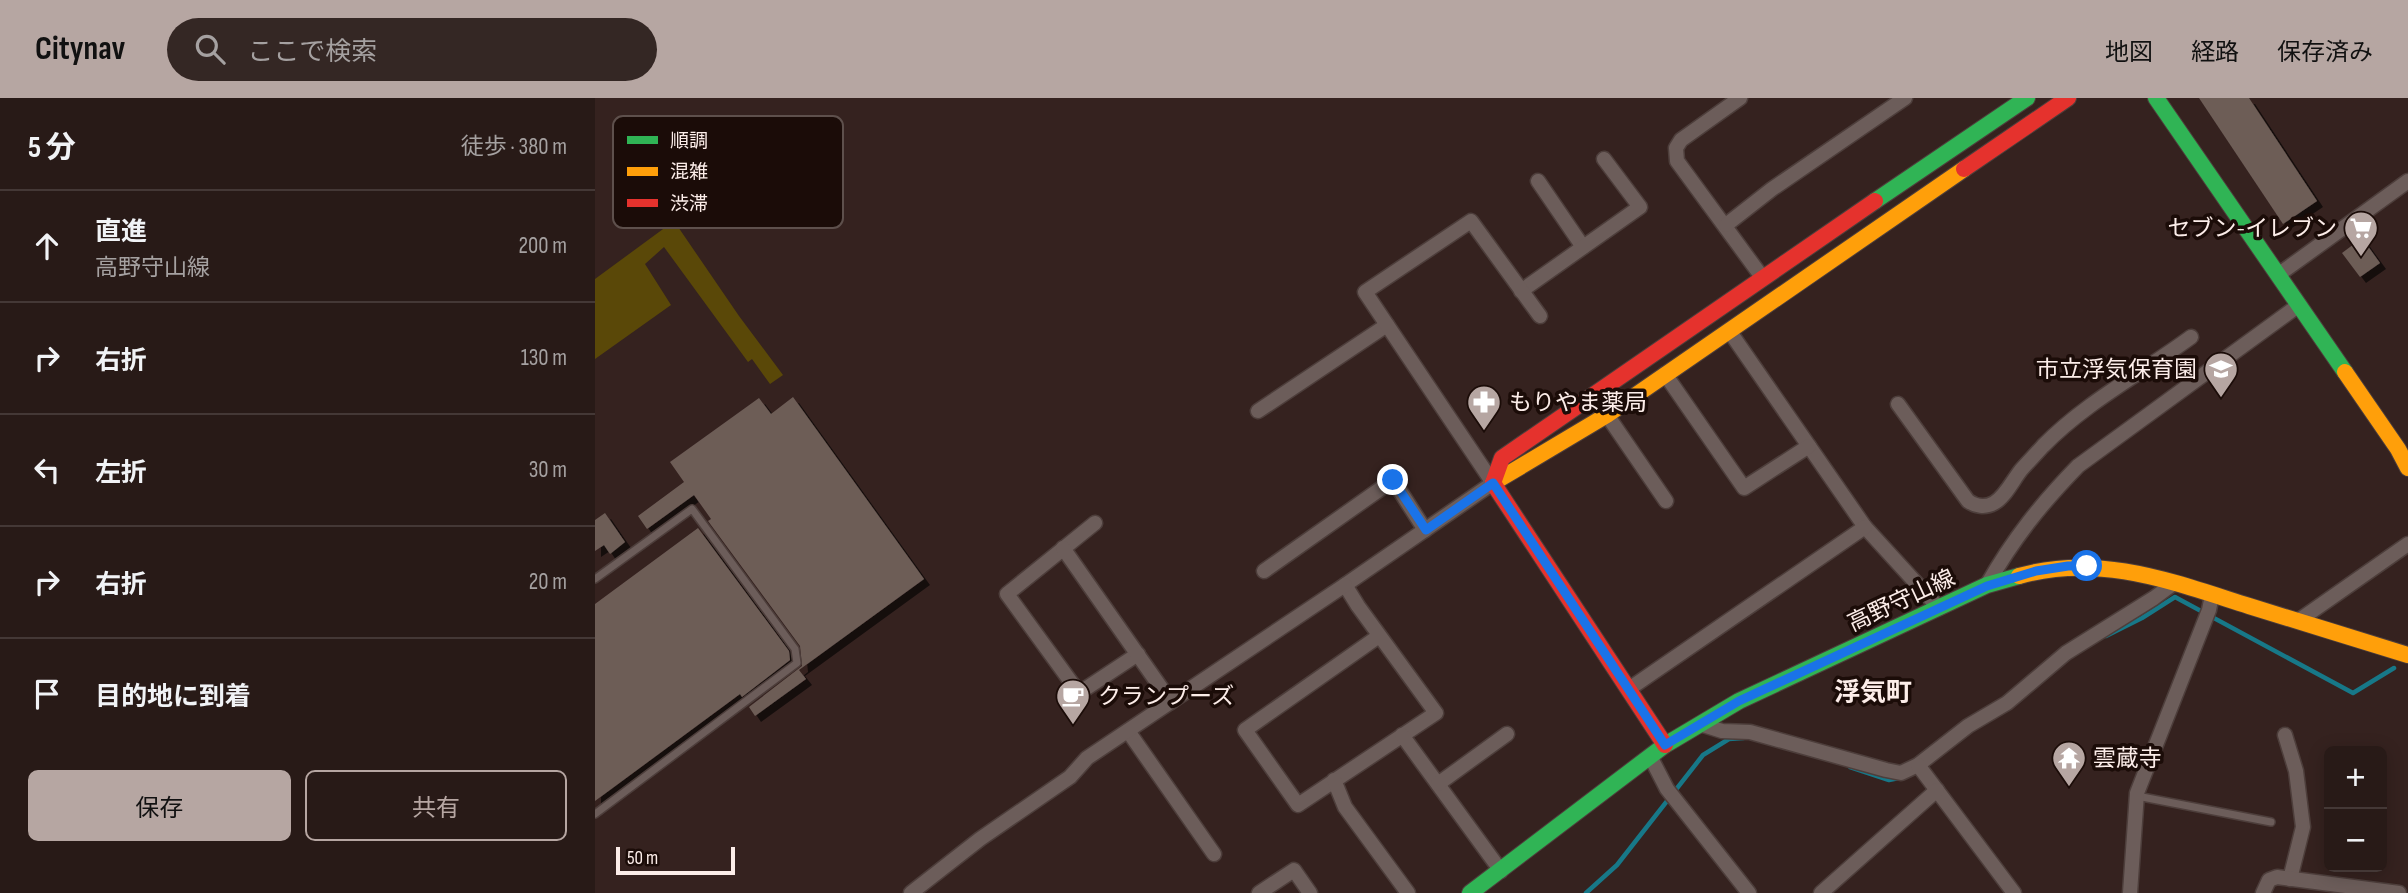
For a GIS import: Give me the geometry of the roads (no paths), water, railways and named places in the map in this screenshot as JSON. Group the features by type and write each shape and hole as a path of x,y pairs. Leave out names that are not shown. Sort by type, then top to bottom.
{"street":[{"path":"1740,98 1681,140 1676,148 1677,161 1762,276"},
{"path":"1725,225 1772,189 1905,98"},
{"path":"1493,483 1502,458 1762,276 2027,98"},
{"path":"911,893 980,839 1070,776 1087,758 1493,483 1607,415 2068,98"},
{"path":"2156,98 2408,468"},
{"path":"1521,291 1640,207 1604,159"},
{"path":"1538,181 1583,247"},
{"path":"2278,275 2408,181"},
{"path":"1540,316 1471,221 1365,292 1665,745"},
{"path":"1726,302 1735,328 1864,527 1939,608"},
{"path":"1987,586 2010,546 2049,496 2078,466 2298,305"},
{"path":"1258,411 1387,325"},
{"path":"1898,404 1968,501 1975,506 1986,506 1994,503 2003,494 2022,468 2059,430 2085,409 2191,337"},
{"path":"1665,374 1744,488 1809,446"},
{"path":"1607,415 1666,501"},
{"path":"1264,571 1393,480 1426,530"},
{"path":"1095,523 1007,594 1079,693 1138,654"},
{"path":"1629,689 1864,527"},
{"path":"2298,621 2408,544"},
{"path":"1063,548 1171,702"},
{"name":"高野守山線","path":"1470,893 1665,745 1739,701 1987,586 2036,571 2078,566 2143,573 2174,583 2209,608 2298,621 2408,655"},
{"path":"1700,724 1722,731 1750,732 1886,771 1901,773 1921,769 1968,726 2007,703 2066,653 2174,583"},
{"path":"1345,585 1436,713 1298,805 1245,730 1379,636"},
{"path":"2130,893 2137,796 2209,608"},
{"path":"1128,731 1214,854"},
{"path":"1438,784 1507,734"},
{"path":"1402,735 1501,871"},
{"path":"2285,735 2296,771 2303,827 2290,879"},
{"path":"1651,758 1667,789 1749,893"},
{"path":"1921,769 2014,893"},
{"path":"1334,780 1345,807 1408,893"},
{"path":"1821,893 1937,790"},
{"path":"1259,893 1294,870 1310,893"},
{"path":"2263,893 2269,880 2277,877 2399,893"}],"lane":[{"path":"595,579 692,509 795,649 797,663 595,814"},
{"path":"2137,796 2271,822"}],"waterway":[{"path":"2106,636 2175,597 2353,693 2394,668"},
{"path":"1586,893 1617,865 1703,755 1729,739 1744,738"},
{"path":"1850,767 1889,780 1899,778"}],"place":[{"name":"セブン-イレブン","path":"2361,258"},
{"name":"市立浮気保育園","path":"2221,399"},
{"name":"もりやま薬局","path":"1484,432"},
{"name":"クランプーズ","path":"1073,726"},
{"name":"雲蔵寺","path":"2069,788"}],"district":[{"name":"浮気町","path":"1873,692"}]}
